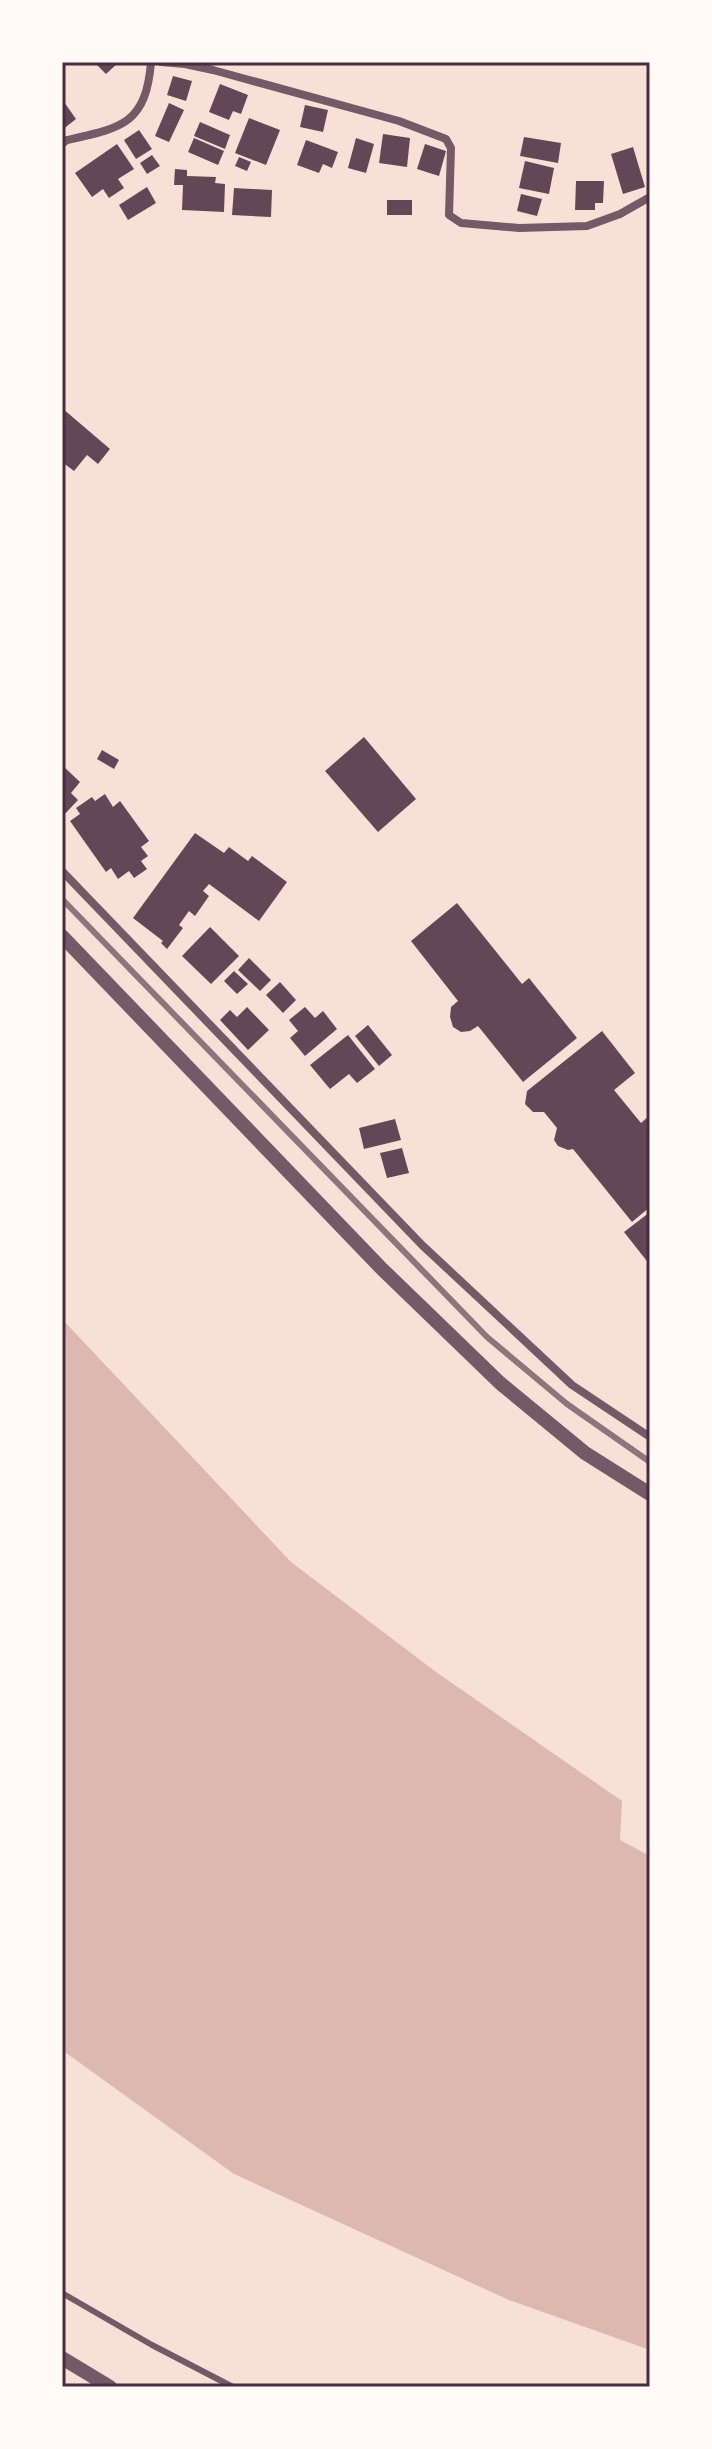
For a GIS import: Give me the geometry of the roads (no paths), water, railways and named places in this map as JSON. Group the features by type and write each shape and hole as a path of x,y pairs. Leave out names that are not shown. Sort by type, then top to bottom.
{"street":[{"path":"62,144 67,140 113,130 140,110 150,79 151,62"},
{"path":"161,62 213,70 399,121 446,139 451,148 449,215 461,223 519,228 587,226 620,214 650,197"},
{"path":"62,871 422,1245 572,1385 650,1437"},
{"path":"62,936 371,1258 500,1383 585,1453 650,1494"},
{"path":"62,2358 110,2387"}],"lane":[{"path":"62,2293 233,2387"}],"railway":[{"path":"62,899 487,1337 567,1404 650,1462"}]}
